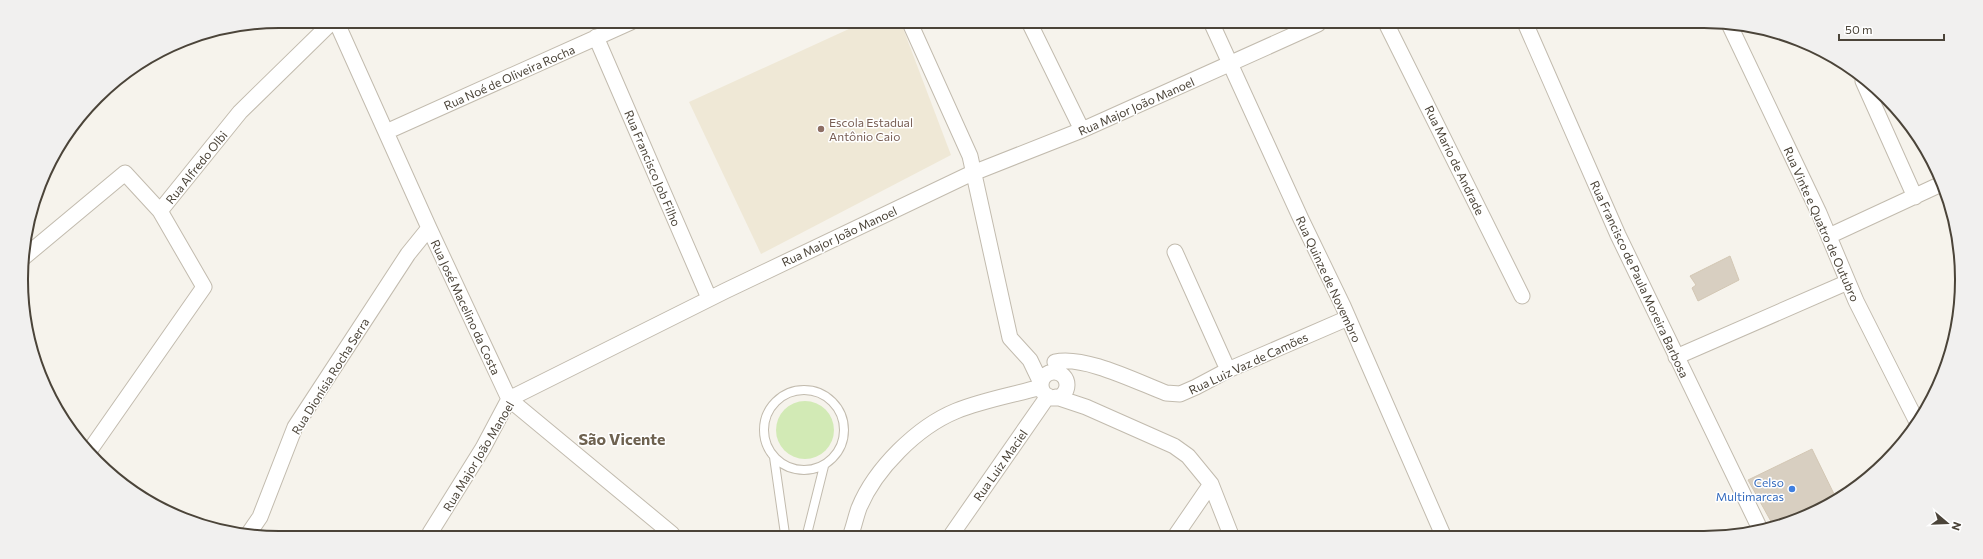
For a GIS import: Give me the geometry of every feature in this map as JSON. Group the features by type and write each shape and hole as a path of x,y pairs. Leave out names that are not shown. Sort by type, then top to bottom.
{"street":[{"name":"Rua Alfredo Olbi","path":"92,447 204,287 160,211 240,112 326,28"},
{"name":"Rua José Macelino da Costa","path":"339,28 429,228 509,399 668,531"},
{"name":"Rua Noé de Oliveira Rocha","path":"386,132 618,28"},
{"path":"912,28 970,156 975,173 1010,338 1030,360 1047,391"},
{"path":"1032,28 1082,130"},
{"name":"Rua Quinze de Novembro","path":"1214,28 1348,318 1441,531"},
{"name":"Rua Major João Manoel","path":"431,531 483,448 509,399 710,298 975,173 1082,130 1309,28"},
{"name":"Rua Mario de Andrade","path":"1388,28 1522,296"},
{"name":"Rua Francisco de Paula Moreira Barbosa","path":"1527,28 1618,235 1758,525"},
{"name":"Rua Vinte e Quatro de Outubro","path":"1732,30 1829,236 1856,301 1914,417"},
{"name":"Rua Francisco Job Filho","path":"596,38 710,298"},
{"path":"1866,87 1915,197"},
{"path":"30,252 125,173 160,211"},
{"path":"1829,236 1937,186"},
{"name":"Rua Dionísia Rocha Serra","path":"252,529 260,517 295,427 408,254 429,228"},
{"path":"1175,252 1228,370"},
{"path":"1676,357 1848,282"},
{"name":"Rua Luiz Vaz de Camões","path":"1062,374 1065,359 1086,363 1166,394 1180,394 1228,370 1348,318"},
{"path":"1030,360 1043,359 1062,374 1077,392 1086,407"},
{"path":"1047,391 1049,373 1053,372 1062,374 1086,363"},
{"name":"Rua Luiz Maciel","path":"954,531 1047,391 1060,396 1065,389 1062,374"},
{"path":"852,531 860,508 876,477 901,448 926,428 956,411 1047,391 1174,446 1188,456 1211,484 1229,531"},
{"path":"1179,531 1211,484"}],"lane":[{"path":"805,389 818,391 830,398 839,407 844,420 845,433 842,446 834,458 824,466 811,470 798,470 785,466 774,457 767,446 764,432 765,419 771,407 780,397 792,391 805,389"},
{"path":"774,457 785,531"},
{"path":"808,531 824,466"}],"shaded area":[{"name":"Escola Estadual Antônio Caio","path":"851,28 903,28 951,155 761,254 689,102"}],"green space":[{"path":"799,401 811,401 826,409 834,424 834,436 826,451 811,459 799,459 784,451 776,436 776,424 784,409"}],"building":[{"path":"1730,256 1739,280 1698,301 1692,288 1696,285 1690,276"},
{"name":"Celso Multimarcas","path":"1812,449 1834,494 1800,512 1771,521 1748,480"}],"place":[{"name":"Escola Estadual Antônio Caio","path":"821,129"},
{"name":"Celso Multimarcas","path":"1792,489"}],"district":[{"name":"São Vicente","path":"622,438"}]}
